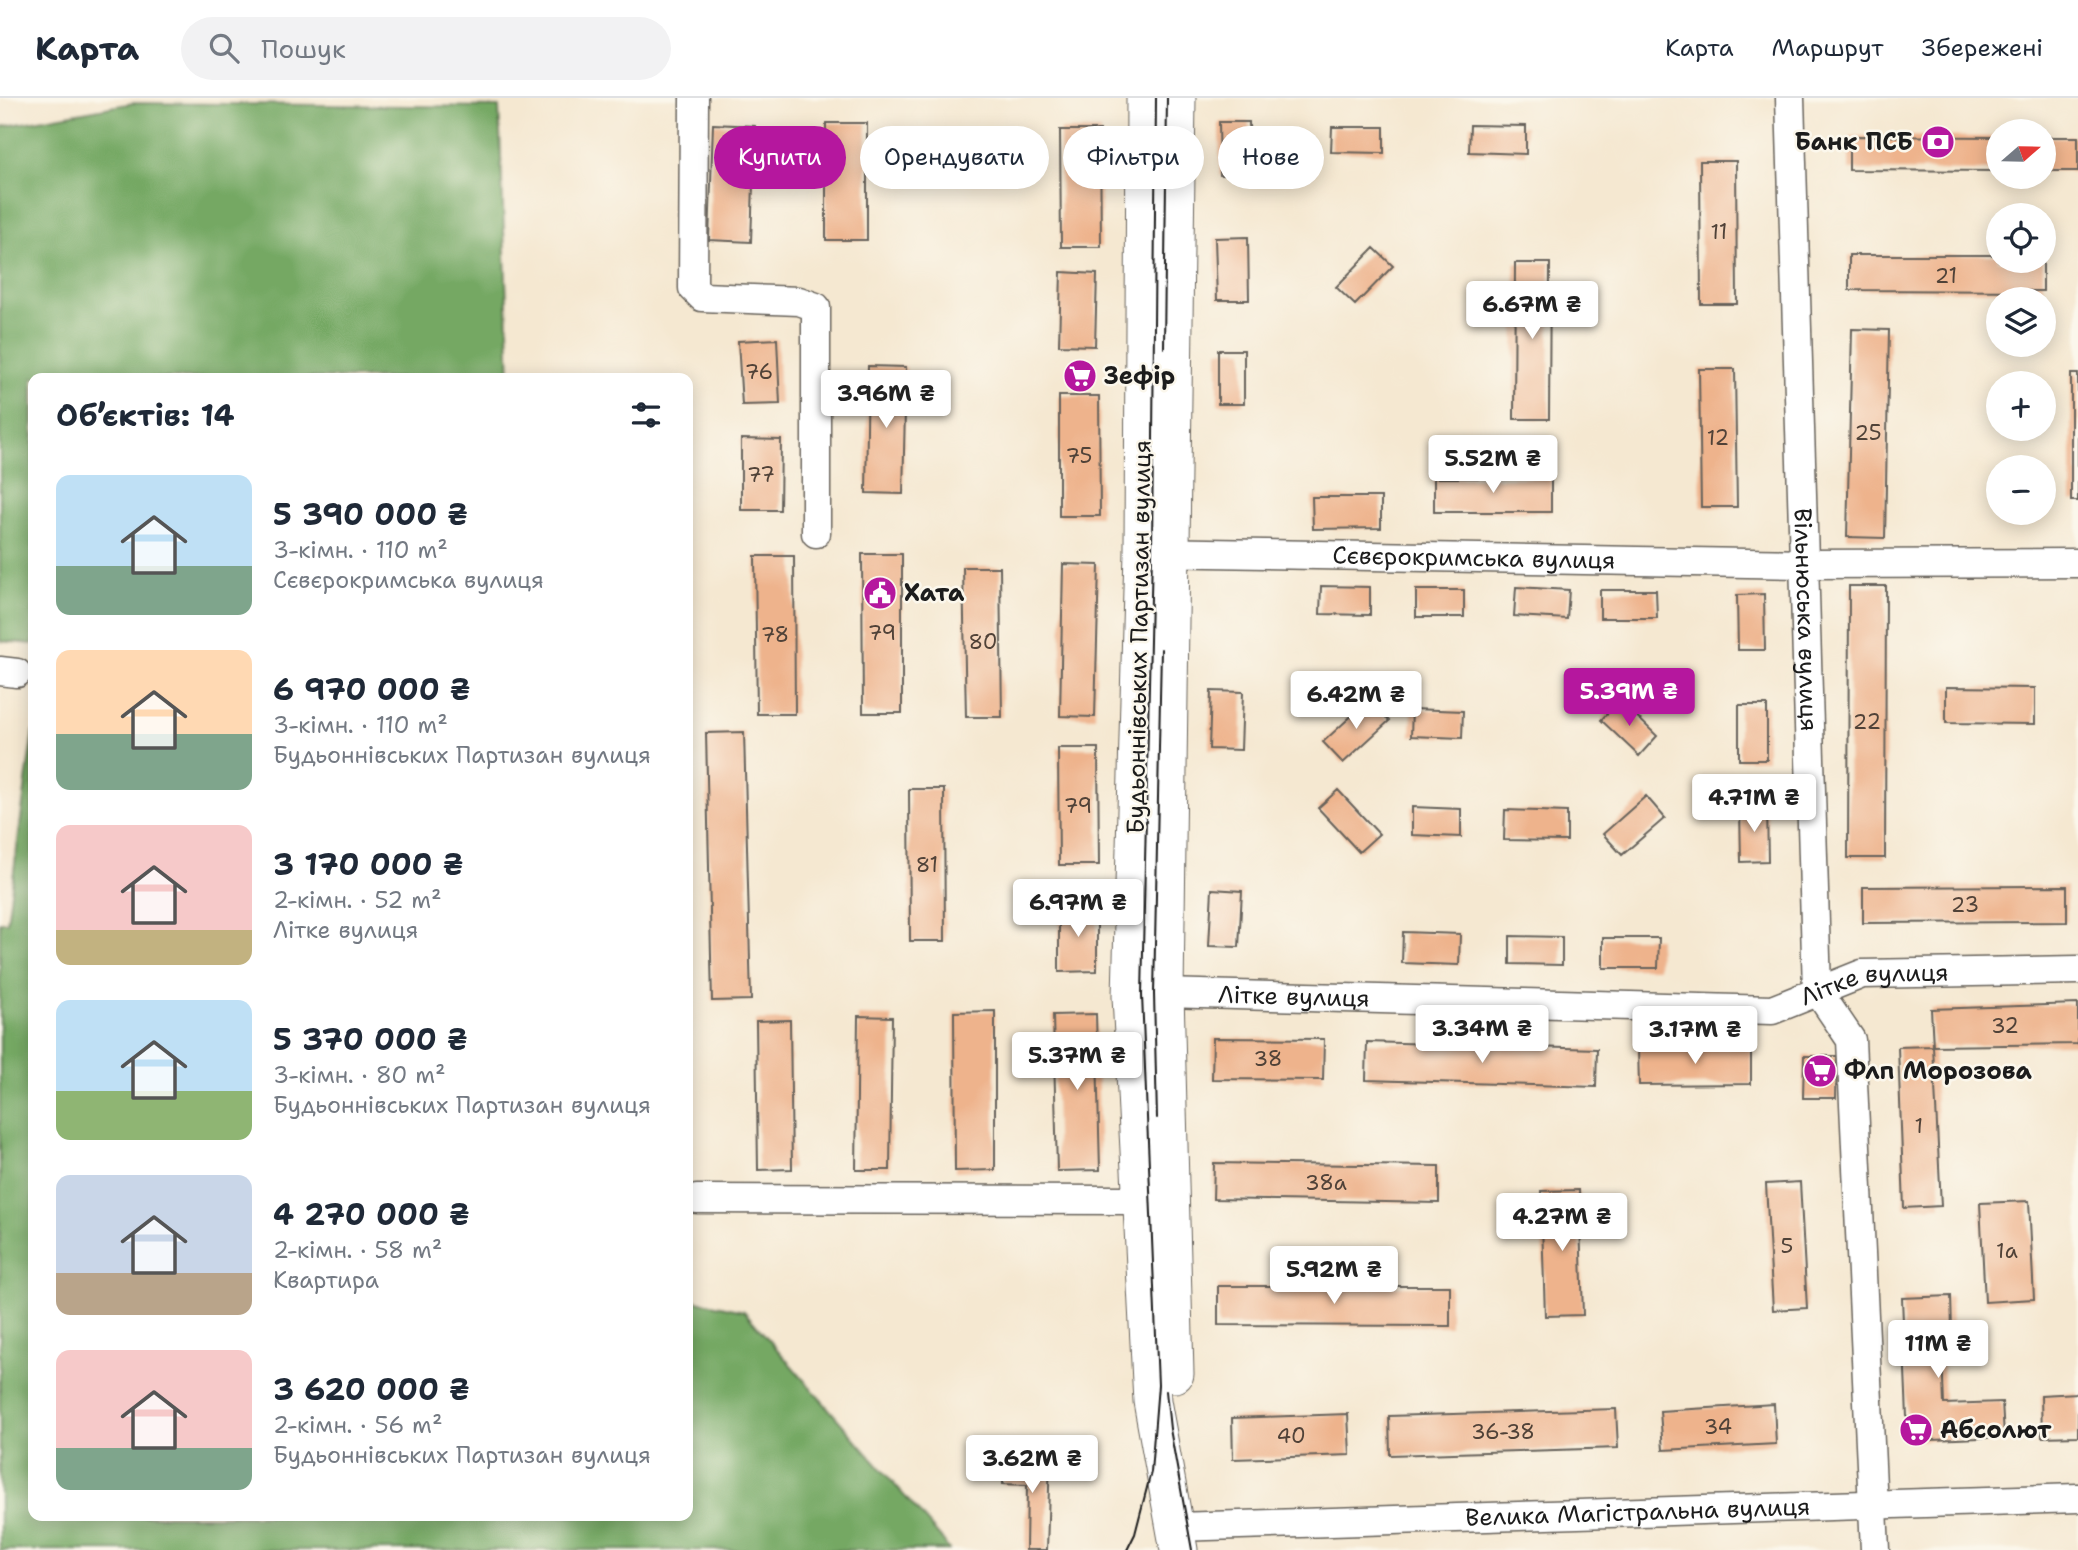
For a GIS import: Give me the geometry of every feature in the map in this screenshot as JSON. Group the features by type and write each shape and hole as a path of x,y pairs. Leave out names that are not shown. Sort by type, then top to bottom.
{"main road":[{"name":"Будьоннівських Партизан вулиця","path":"1145,98 1158,552"},
{"name":"Будьоннівських Партизан вулиця","path":"1177,98 1158,552 1142,1199 1152,1401 1188,1538"},
{"name":"Будьоннівських Партизан вулиця","path":"1148,995 1176,1414 1188,1538"}],"street":[{"path":"694,98 693,288 702,297 799,301 816,307 816,533"},
{"name":"Вільнюська вулиця","path":"1790,98 1817,990"},
{"name":"Сєвєрокримська вулиця","path":"1158,552 1804,564 2078,562"},
{"name":"Літке вулиця","path":"1148,995 1772,1010 1861,974 2078,970"},
{"path":"1817,990 1851,1040 1875,1550"},
{"path":"697,1199 1142,1199"},
{"name":"Велика Магістральна вулиця","path":"1188,1538 1873,1505 2078,1498"}],"green space":[{"path":"133,103 499,107 510,373 28,373 28,644 0,641 0,127"},
{"path":"28,768 28,1521 693,1521 693,1300 744,1311 949,1550 0,1550 0,922 7,922"}],"building":[{"path":"1219,122 1249,122 1249,126 1219,126"},
{"path":"826,123 867,123 867,126 860,126 860,189 867,189 867,240 826,240 826,189 846,189 846,126 826,126"},
{"path":"713,124 755,126 714,126 714,189 753,189 751,242 709,240"},
{"path":"1470,125 1526,126 1526,154 1469,152"},
{"path":"1332,127 1384,127 1384,153 1331,152"},
{"path":"1060,130 1063,130 1063,189 1101,189 1101,247 1061,247"},
{"path":"1849,136 1986,137 1986,171 1849,170"},
{"path":"2056,137 2078,137 2078,171 2056,171"},
{"path":"1700,161 1736,161 1737,304 1701,304"},
{"path":"1248,237 1249,300 1217,300 1215,238"},
{"path":"1374,248 1393,266 1355,305 1336,287"},
{"path":"1849,255 1986,255 1986,273 2043,273 2043,287 1986,287 1986,291 1849,290"},
{"path":"1515,263 1550,263 1549,419 1514,419"},
{"path":"1061,272 1097,274 1095,346 1059,345"},
{"path":"1852,329 1889,330 1885,538 1847,537"},
{"path":"777,339 780,404 742,405 738,341"},
{"path":"1218,350 1244,350 1244,404 1218,404"},
{"path":"868,366 906,367 903,494 866,493"},
{"path":"1699,369 1735,369 1737,507 1701,507"},
{"path":"2071,374 2078,374 2078,501 2071,501"},
{"path":"1059,396 1099,396 1100,516 1059,516"},
{"path":"741,439 781,440 780,510 741,510"},
{"path":"1434,478 1551,478 1551,512 1434,512"},
{"path":"1312,497 1381,497 1381,528 1313,529"},
{"path":"862,554 902,554 902,713 863,713"},
{"path":"755,556 794,556 795,714 757,714"},
{"path":"1063,564 1099,565 1095,717 1060,716"},
{"path":"963,567 1000,567 1002,717 966,717"},
{"path":"1321,586 1370,587 1370,615 1320,614"},
{"path":"1849,586 1886,586 1885,858 1848,858"},
{"path":"1516,587 1569,590 1567,619 1514,616"},
{"path":"1416,590 1464,590 1464,617 1416,617"},
{"path":"1600,590 1656,590 1657,618 1600,618"},
{"path":"1764,594 1765,650 1738,650 1737,595"},
{"path":"1946,687 2035,688 2035,724 1946,723"},
{"path":"1211,691 1243,692 1241,750 1209,749"},
{"path":"1370,699 1389,721 1343,763 1323,742"},
{"path":"1620,700 1657,736 1639,756 1601,720"},
{"path":"1739,705 1767,705 1767,760 1739,760"},
{"path":"1412,709 1463,711 1462,738 1411,736"},
{"path":"744,732 751,1000 712,1001 706,733"},
{"path":"1058,748 1098,748 1099,865 1059,865"},
{"path":"909,789 944,789 945,941 910,941"},
{"path":"1338,790 1379,834 1359,852 1318,808"},
{"path":"1646,796 1665,818 1622,855 1603,834"},
{"path":"1412,807 1461,809 1461,837 1412,835"},
{"path":"1740,807 1767,807 1768,861 1741,862"},
{"path":"1505,810 1567,812 1567,841 1504,840"},
{"path":"2067,886 2067,922 1863,923 1863,887"},
{"path":"1212,889 1242,891 1239,947 1209,946"},
{"path":"1059,906 1097,906 1097,971 1059,972"},
{"path":"1403,932 1460,934 1459,965 1402,963"},
{"path":"1510,936 1562,937 1562,965 1510,964"},
{"path":"1603,938 1659,938 1658,968 1603,968"},
{"path":"2078,1004 2078,1044 1933,1046 1931,1009"},
{"path":"995,1011 995,1170 955,1171 954,1012"},
{"path":"1096,1014 1100,1170 1057,1171 1053,1015"},
{"path":"858,1016 892,1017 890,1170 856,1170"},
{"path":"790,1020 792,1169 758,1170 756,1021"},
{"path":"1213,1038 1324,1039 1323,1080 1212,1079"},
{"path":"1367,1042 1597,1049 1596,1087 1366,1080"},
{"path":"1933,1046 1941,1206 1904,1208 1898,1047"},
{"path":"1751,1047 1751,1084 1639,1085 1638,1048"},
{"path":"1804,1056 1837,1056 1836,1098 1803,1098"},
{"path":"1214,1163 1439,1166 1439,1203 1213,1199"},
{"path":"1800,1182 1807,1308 1773,1310 1766,1184"},
{"path":"1579,1190 1583,1315 1545,1316 1541,1191"},
{"path":"2029,1201 2034,1299 1985,1302 1980,1203"},
{"path":"1218,1286 1450,1286 1450,1326 1218,1325"},
{"path":"1951,1296 1952,1330 1941,1330 1944,1404 2002,1402 2004,1437 1908,1441 1902,1298"},
{"path":"2078,1393 2078,1436 2042,1437 2041,1395"},
{"path":"1774,1404 1776,1444 1663,1450 1660,1411"},
{"path":"1616,1409 1618,1448 1390,1455 1389,1416"},
{"path":"1348,1414 1350,1455 1233,1459 1232,1418"},
{"path":"1004,1456 1050,1457 1047,1550 1026,1550 1027,1485 1003,1484"}],"tram line":[{"path":"1127,1550 1135,1534 1151,1472 1158,1385 1142,995 1152,552 1156,98"},
{"path":"1164,348 1167,98"},
{"path":"1157,1118 1154,994 1161,649"},
{"path":"1166,1391 1170,1429 1192,1550"}],"place":[{"name":"Банк ПСБ","path":"1938,142"},
{"name":"Зефір","path":"1080,376"},
{"name":"Хата","path":"880,593"},
{"name":"Флп Морозова","path":"1820,1071"},
{"name":"Абсолют","path":"1916,1430"}]}
